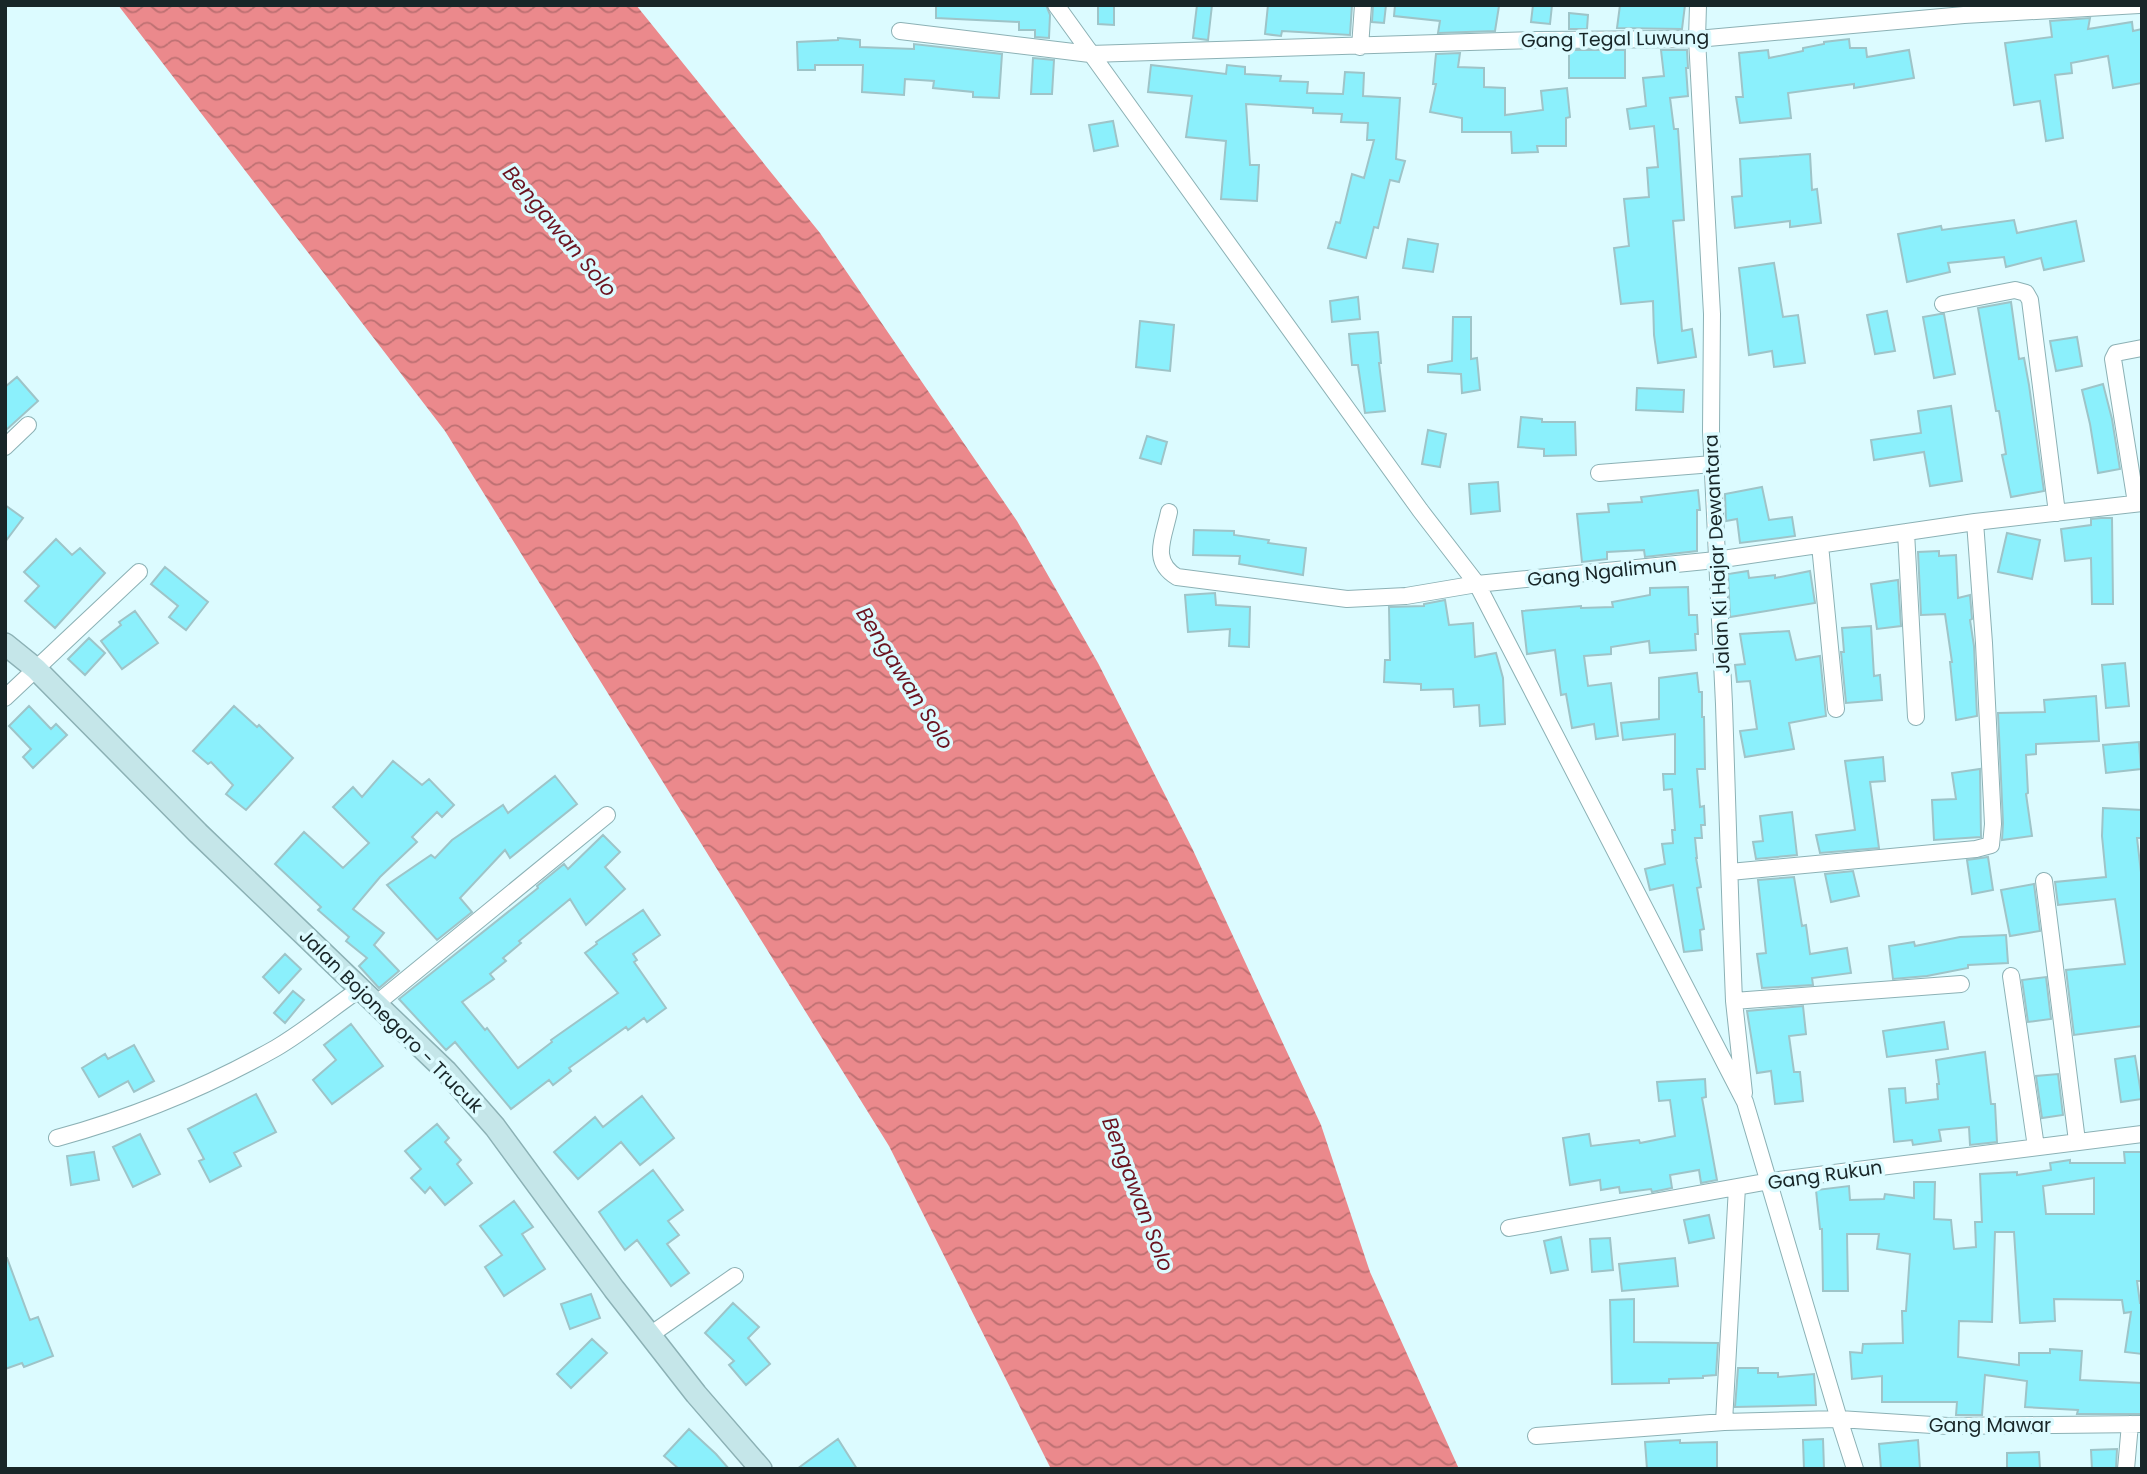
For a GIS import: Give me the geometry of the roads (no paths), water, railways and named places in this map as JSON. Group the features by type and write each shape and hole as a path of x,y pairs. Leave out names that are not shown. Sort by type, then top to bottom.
{"street":[{"path":"1056,5 1420,510 1477,584 1745,1102 1855,1469"},
{"path":"1360,47 1363,5"},
{"name":"Jalan Ki Hajar Dewantara","path":"1698,5 1697,39 1712,314 1716,560 1724,704 1734,1001 1745,1102"},
{"name":"Gang Tegal Luwung","path":"900,31 1090,54 1537,40 1697,39 1964,15 2139,5"},
{"path":"1943,304 2015,290 2026,293 2030,300 2057,513"},
{"path":"2139,503 2113,359 2116,353 2142,348"},
{"path":"5,447 28,425"},
{"path":"1599,473 1713,464"},
{"name":"Gang Ngalimun","path":"1169,512 1160,558 1165,569 1177,576 1347,599 1406,596 1477,584 1716,560 1975,522 2139,503"},
{"path":"1730,872 1976,849 1991,845 1993,824 1985,657 1975,522"},
{"path":"1906,533 1916,718"},
{"path":"1820,545 1836,709"},
{"path":"5,698 139,572"},
{"name":"Jalan Bojonegoro - Trucuk","path":"5,644 36,670 198,833 446,1071 495,1127 598,1269 696,1394 761,1469"},
{"path":"376,1004 607,815"},
{"path":"2045,881 2077,1141"},
{"path":"2011,976 2036,1147"},
{"path":"1734,1001 1961,984"},
{"path":"57,1138 110,1123 167,1102 277,1047 360,989"},
{"name":"Gang Rukun","path":"1509,1228 1770,1181 2142,1134"},
{"path":"1724,1422 1737,1187"},
{"path":"650,1335 735,1276"},
{"name":"Gang Mawar","path":"1536,1436 1724,1422 1839,1419 1948,1426 2136,1424"},
{"path":"2126,1469 2136,1424"}],"water":[{"name":"Bengawan Solo","path":"118,5 636,5 820,233 1017,521 1098,663 1192,848 1321,1125 1370,1272 1459,1469 1051,1469 889,1146 445,431"}]}
